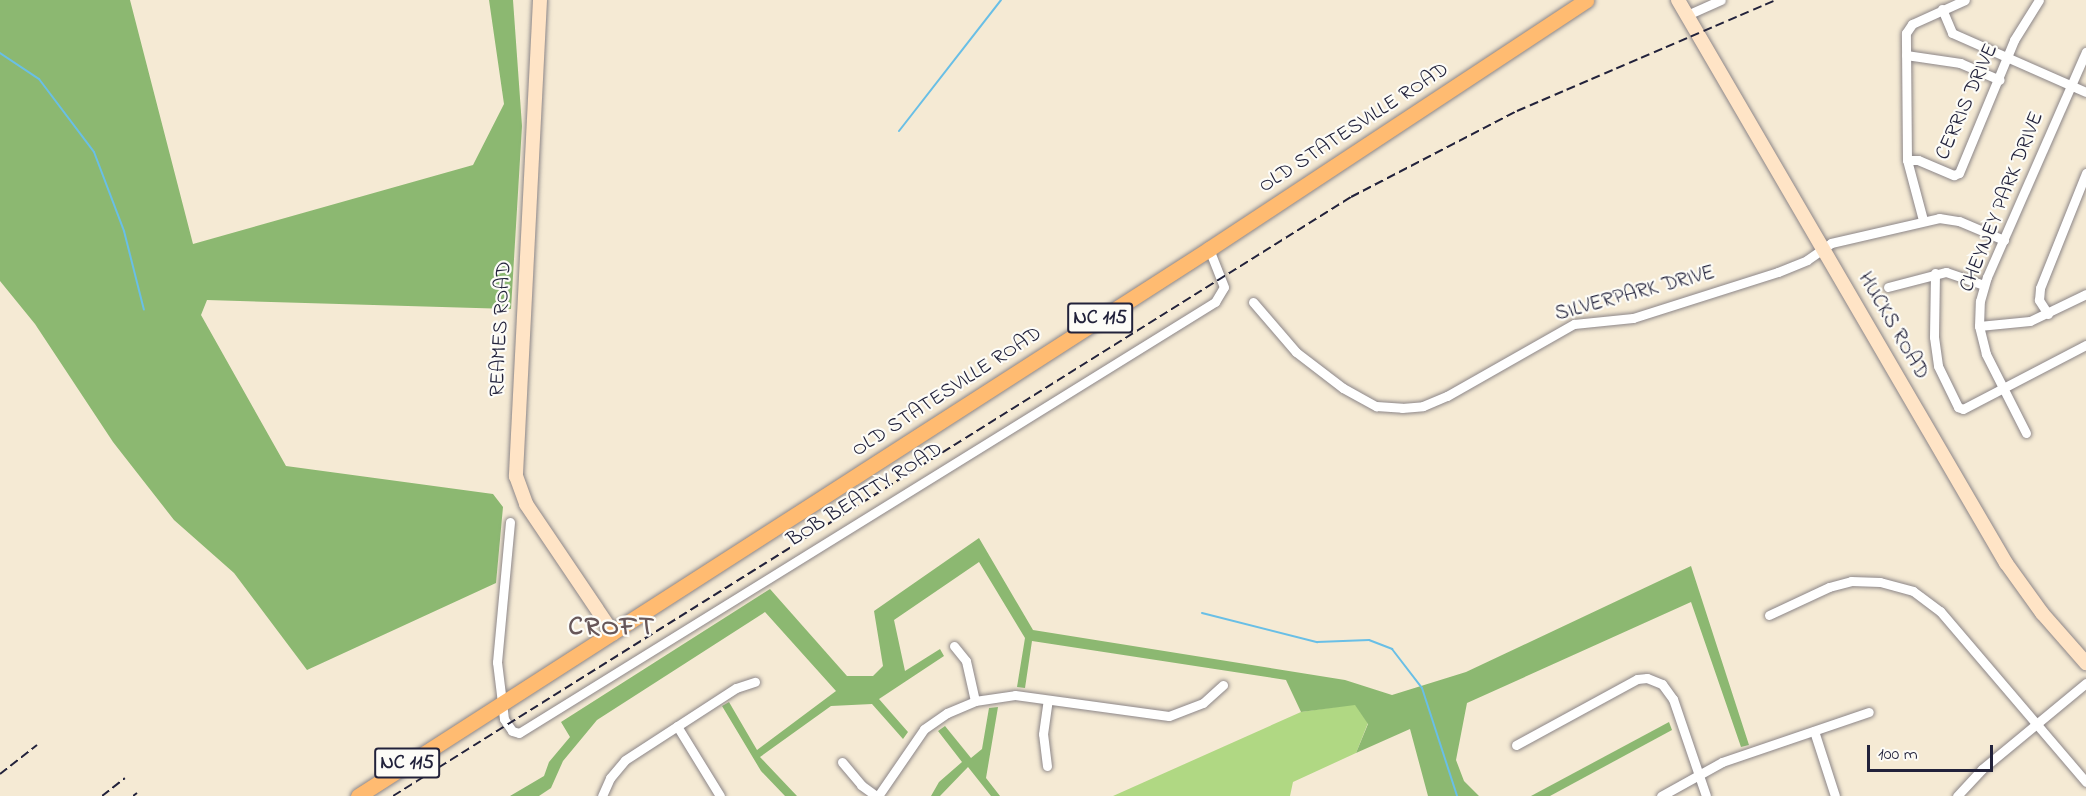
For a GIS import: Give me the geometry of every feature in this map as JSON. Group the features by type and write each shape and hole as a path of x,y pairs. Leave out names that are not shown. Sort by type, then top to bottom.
{"main road":[{"name":"REAMES ROAD","path":"540,0 516,476 530,511 613,633"},
{"name":"OLD STATESVILLE ROAD","path":"358,796 1209,249 1586,0"},
{"name":"HUCKS ROAD","path":"1678,0 2006,563 2042,614 2086,663"}],"street":[{"path":"1687,15 1721,0"},
{"path":"1923,220 1907,160 1908,28 1942,9 1965,0"},
{"name":"CERRIS DRIVE","path":"1907,160 1918,160 1954,175 1959,173 2000,80 2020,27 2039,0"},
{"path":"1942,9 1952,33 2086,92"},
{"name":"CHEYNEY PARK DRIVE","path":"2026,433 2002,388 1979,326 1984,285 2086,52"},
{"path":"1906,55 1960,63 2000,80"},
{"path":"2048,314 2039,300 2040,288 2086,173"},
{"name":"SILVERPARK DRIVE","path":"1253,302 1296,352 1343,388 1376,406 1415,407 1446,396 1574,324 1633,318 1778,272 1808,260 1823,247 1923,220 1948,218 2004,240"},
{"name":"BOB BEATTY ROAD","path":"501,704 504,719 512,731 522,732 1215,302 1224,287 1209,249"},
{"path":"1888,287 1935,273 1947,272 1984,285"},
{"path":"1935,273 1934,337 1943,383 1963,409 2086,345"},
{"path":"1979,326 2021,323 2048,314 2086,294"},
{"path":"501,704 498,634 510,522"},
{"path":"1769,615 1839,584 1863,581 1900,586 1940,610 2086,782"},
{"path":"954,646 966,661 975,701"},
{"path":"1516,745 1637,679 1647,678 1662,684 1673,699 1706,796"},
{"path":"602,796 625,760 736,688 755,682"},
{"path":"1957,796 2036,724 2086,683"},
{"path":"842,762 861,785 877,796 924,729 947,713 975,701 1009,695 1169,716 1203,703 1223,685"},
{"path":"1047,766 1043,734 1048,700"},
{"path":"1661,796 1698,774 1869,712"},
{"path":"677,726 720,796"},
{"path":"1814,731 1835,796"}],"green space":[{"path":"0,0 130,0 193,244 473,165 504,104 489,0 513,0 522,126 511,309 207,300 201,315 286,466 493,494 503,507 496,583 307,670 234,573 174,520 113,442 35,324 0,281"},
{"path":"979,538 1033,630 1345,680 1392,695 1466,672 1691,566 1749,745 1741,747 1691,602 1467,703 1456,760 1464,781 1479,796 1428,796 1410,729 1356,753 1368,724 1355,705 1301,712 1286,680 1032,641 1025,688 1017,687 1025,638 979,562 894,620 905,671 940,649 944,656 879,699 908,732 903,739 872,704 831,706 760,757 797,796 785,796 761,771 722,706 729,702 757,750 836,691 765,612 597,720 563,761 551,788 539,796 510,796 544,776 549,762 570,737 561,722 770,589 847,676 873,676 883,666 874,611"},
{"path":"1355,704 1368,723 1356,753 1293,782 1290,796 1113,796 1301,712"},
{"path":"998,707 986,778 1000,796 991,796 968,767 940,796 931,796 939,782 962,762 938,731 945,726 971,758 982,749 989,708"},
{"path":"1669,722 1672,730 1550,796 1531,796"}],"waterway":[{"path":"899,131 1001,0"},
{"path":"0,53 39,79 94,152 124,231 144,310"},
{"path":"1202,613 1317,642 1369,640 1392,649 1422,688 1457,796"}],"railway":[{"path":"393,796 1351,197 1517,111 1776,0"},
{"path":"0,774 37,745"},
{"path":"102,796 125,778"},
{"path":"133,796 137,793"}],"district":[{"name":"CROFT","path":"612,628"}]}
